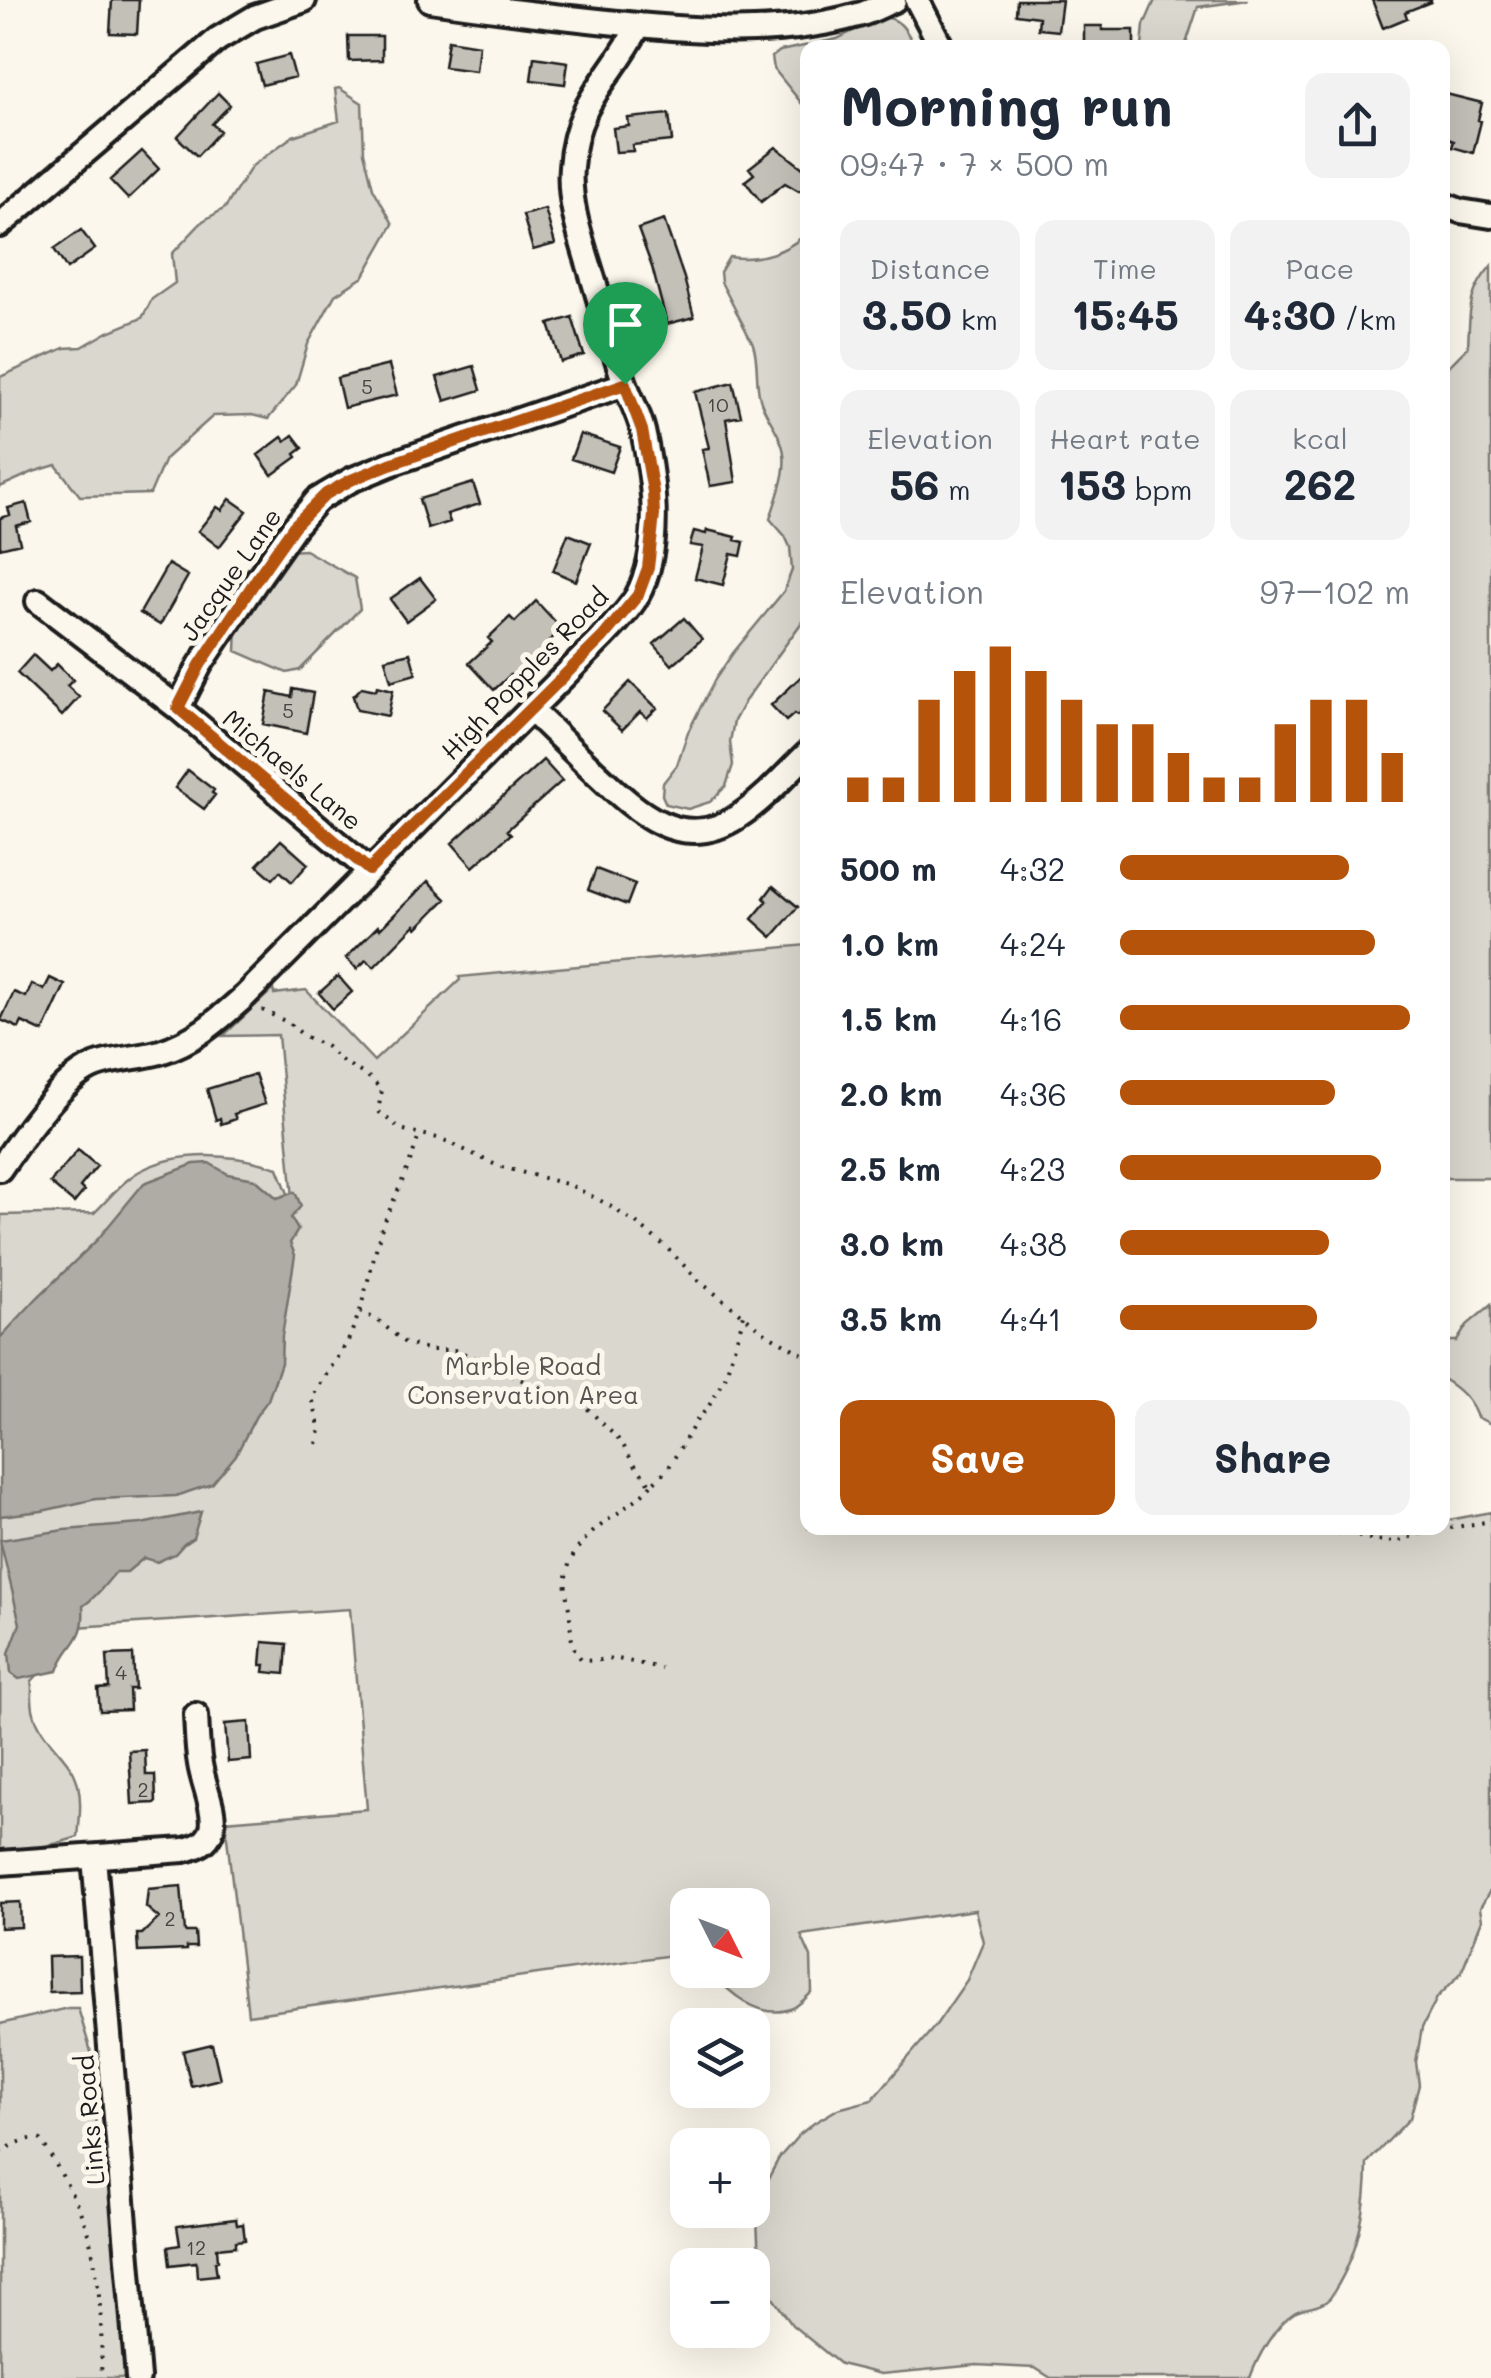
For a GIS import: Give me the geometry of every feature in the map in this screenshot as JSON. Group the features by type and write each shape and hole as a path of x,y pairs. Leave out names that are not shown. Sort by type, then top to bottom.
{"street":[{"path":"0,225 218,39 255,17 304,0"},
{"path":"430,0 708,30 828,22 862,14 894,0"},
{"path":"917,0 938,40"},
{"name":"High Popples Road","path":"0,1169 58,1093 84,1071 101,1063 164,1051 204,1033 244,998 624,614 638,595 648,568 653,492 642,430 581,238 570,172 577,131 588,102 639,25"},
{"path":"1450,207 1491,216"},
{"name":"Jacque Lane","path":"178,708 200,665 258,577 294,526 326,494 390,464 625,384"},
{"name":"Michaels Lane","path":"38,602 178,708 369,870"},
{"path":"530,710 633,808 673,829 690,832 711,828 741,815 800,760"},
{"path":"0,1863 199,1847 215,1822 200,1765 196,1715"},
{"name":"Links Road","path":"94,1857 138,2378"}],"path":[{"path":"244,998 290,1023 370,1078 382,1090 378,1111 400,1129 442,1139 498,1166 570,1185 605,1204 665,1246 699,1280 767,1334 800,1353"},
{"path":"318,1444 320,1430 312,1397 348,1341 381,1230 420,1134"},
{"path":"360,1310 404,1343 430,1350 454,1350 581,1402 622,1443 651,1486"},
{"path":"661,1668 618,1659 583,1661 569,1632 565,1579 578,1548 590,1534 640,1498 669,1468 724,1381 744,1315"},
{"path":"1450,1528 1491,1521"},
{"path":"1350,1535 1394,1542 1416,1535"},
{"path":"0,2152 16,2143 41,2140 83,2218 102,2324 101,2378"}],"green space":[{"path":"1155,0 1248,0 1198,7 1187,40 1143,40 1144,25"},
{"path":"881,17 898,23 911,40 832,40"},
{"path":"800,47 800,101 774,69 772,57"},
{"path":"335,89 362,103 364,152 373,188 393,224 363,277 335,295 308,344 296,385 268,419 252,415 213,416 165,459 150,494 80,496 56,465 0,487 0,377 64,348 82,347 142,318 152,299 175,283 172,254 203,221 225,208 252,166 293,136 339,121"},
{"path":"800,238 800,625 734,721 730,742 733,765 726,786 710,802 688,809 666,804 663,783 677,765 688,732 714,681 784,591 792,570 790,547 770,519 782,481 784,451 760,399 753,344 721,282 720,272 729,257 751,258 790,246"},
{"path":"1491,266 1491,1178 1450,1178 1450,365 1468,347 1470,313 1483,276"},
{"path":"305,550 355,578 360,609 300,670 287,673 236,651 237,626 287,551"},
{"name":"Marble Road Conservation Area","path":"800,946 800,1535 1450,1535 1450,1520 1491,1512 1491,1889 1480,1908 1482,1920 1461,1973 1437,1998 1422,2028 1416,2062 1419,2085 1410,2118 1367,2163 1361,2226 1346,2271 1326,2301 1294,2313 1280,2325 1250,2378 1051,2378 1035,2368 977,2365 881,2374 840,2364 792,2325 773,2298 770,2248 758,2248 757,2228 770,2228 770,2175 779,2158 814,2123 838,2109 872,2100 936,2025 967,1980 983,1942 975,1910 801,1935 811,1957 812,1992 795,2007 781,2011 757,2008 727,1988 770,1988 770,1888 670,1888 670,1955 248,2015 225,1821 367,1809 350,1609 61,1628 55,1656 32,1681 32,1702 41,1730 77,1780 78,1837 40,1847 0,1851 1,1215 94,1213 140,1171 173,1159 208,1156 244,1159 278,1168 294,1209 278,1035 223,1036 273,989 274,994 306,990 374,1061 459,977"},
{"path":"1491,1305 1491,1424 1477,1417 1463,1395 1450,1384 1450,1341 1457,1341 1467,1325"},
{"path":"78,2008 91,2052 96,2087 95,2143 113,2198 131,2378 0,2378 0,2024"}],"shaded area":[{"path":"209,1163 228,1174 255,1179 277,1198 295,1192 301,1206 291,1218 298,1230 290,1243 295,1255 281,1363 268,1400 236,1455 212,1484 176,1496 96,1499 0,1516 0,1338 97,1240 144,1183 194,1164"},
{"path":"201,1512 193,1538 175,1554 157,1562 144,1558 127,1572 116,1572 83,1606 79,1636 58,1671 19,1679 11,1673 9,1653 20,1624 0,1540 141,1524"}],"building":[{"path":"112,0 139,0 137,34 110,33"},
{"path":"1017,0 1062,0 1058,31 1038,29 1039,17 1016,14"},
{"path":"1372,0 1431,2 1405,12 1407,18 1383,28"},
{"path":"1084,26 1134,30 1134,40 1084,40"},
{"path":"348,36 382,36 382,60 349,61"},
{"path":"448,40 479,45 476,71 444,67"},
{"path":"289,55 295,77 262,85 256,64"},
{"path":"534,57 568,62 565,84 531,80"},
{"path":"218,93 230,105 212,124 220,131 197,156 177,137"},
{"path":"1450,95 1482,103 1473,153 1452,147 1454,141 1450,140"},
{"path":"669,114 672,141 632,145 633,151 616,152 613,128 629,126 628,118"},
{"path":"776,147 800,166 800,191 785,183 761,202 745,181 754,174 749,168"},
{"path":"142,151 159,169 128,199 110,180"},
{"path":"545,209 555,244 533,250 523,215"},
{"path":"664,220 694,317 667,324 638,229"},
{"path":"81,230 95,249 67,269 54,249"},
{"path":"572,317 584,355 561,362 549,324"},
{"path":"389,365 397,395 344,408 337,378"},
{"path":"474,366 481,390 445,401 437,377"},
{"path":"733,382 741,416 726,419 736,482 710,486 702,449 709,448 695,392"},
{"path":"580,434 620,447 611,472 571,459"},
{"path":"293,435 303,448 272,475 258,455 282,437 285,441"},
{"path":"473,483 480,504 447,514 450,522 428,529 419,499"},
{"path":"230,499 247,511 219,547 198,531 217,507 222,510"},
{"path":"26,503 31,522 16,526 20,543 0,548 0,518 10,515 8,508"},
{"path":"707,530 744,542 741,556 731,554 723,585 695,578 703,547 690,545 694,531 706,534"},
{"path":"568,534 591,543 576,581 553,571"},
{"path":"168,564 188,576 160,625 140,613"},
{"path":"420,578 436,599 406,621 390,599"},
{"path":"536,601 562,629 547,643 551,647 514,680 510,675 494,690 469,663 492,642 488,638 510,617 515,622"},
{"path":"684,618 702,639 672,665 654,644"},
{"path":"410,653 416,674 391,681 385,659"},
{"path":"33,655 50,671 57,664 73,680 67,686 79,697 62,716 17,673"},
{"path":"800,678 800,713 786,721 771,705"},
{"path":"630,682 657,708 647,718 640,712 622,730 602,711"},
{"path":"377,686 393,690 388,716 357,710 353,696 362,687 376,690"},
{"path":"293,689 313,693 306,733 263,724 269,692 292,697"},
{"path":"543,760 562,781 473,867 452,843"},
{"path":"188,770 214,790 215,795 204,809 175,788"},
{"path":"281,840 308,864 292,882 280,871 273,879 257,865"},
{"path":"596,869 635,884 627,905 588,890"},
{"path":"428,881 446,899 374,967 366,960 357,969 346,958"},
{"path":"773,886 798,907 772,937 752,919"},
{"path":"338,976 352,992 333,1009 319,993"},
{"path":"50,978 65,985 43,1032 22,1022 19,1028 1,1020 14,992 26,997 32,984 44,990"},
{"path":"255,1074 265,1104 234,1114 236,1119 221,1124 220,1118 216,1120 207,1089"},
{"path":"78,1150 97,1166 80,1187 84,1191 74,1203 50,1183"},
{"path":"263,1642 287,1644 285,1674 264,1672"},
{"path":"133,1654 135,1689 129,1689 130,1710 100,1711 98,1689 109,1688 107,1655"},
{"path":"249,1722 251,1760 228,1762 225,1724"},
{"path":"145,1750 146,1775 155,1775 156,1803 132,1804 129,1751"},
{"path":"181,1886 185,1932 195,1932 196,1947 138,1952 137,1934 159,1918 146,1907 148,1889"},
{"path":"20,1902 21,1927 0,1928 0,1903"},
{"path":"79,1956 80,1991 49,1992 48,1957"},
{"path":"212,2044 220,2079 191,2086 183,2051"},
{"path":"236,2219 237,2225 243,2224 245,2240 236,2241 236,2246 217,2248 217,2275 197,2277 196,2262 170,2265 168,2247 180,2245 177,2226"}],"route":[{"path":"625,384 642,430 653,492 652,544 638,595 603,637 369,870 178,708 200,665 258,577 317,500 390,464 625,384"}]}
